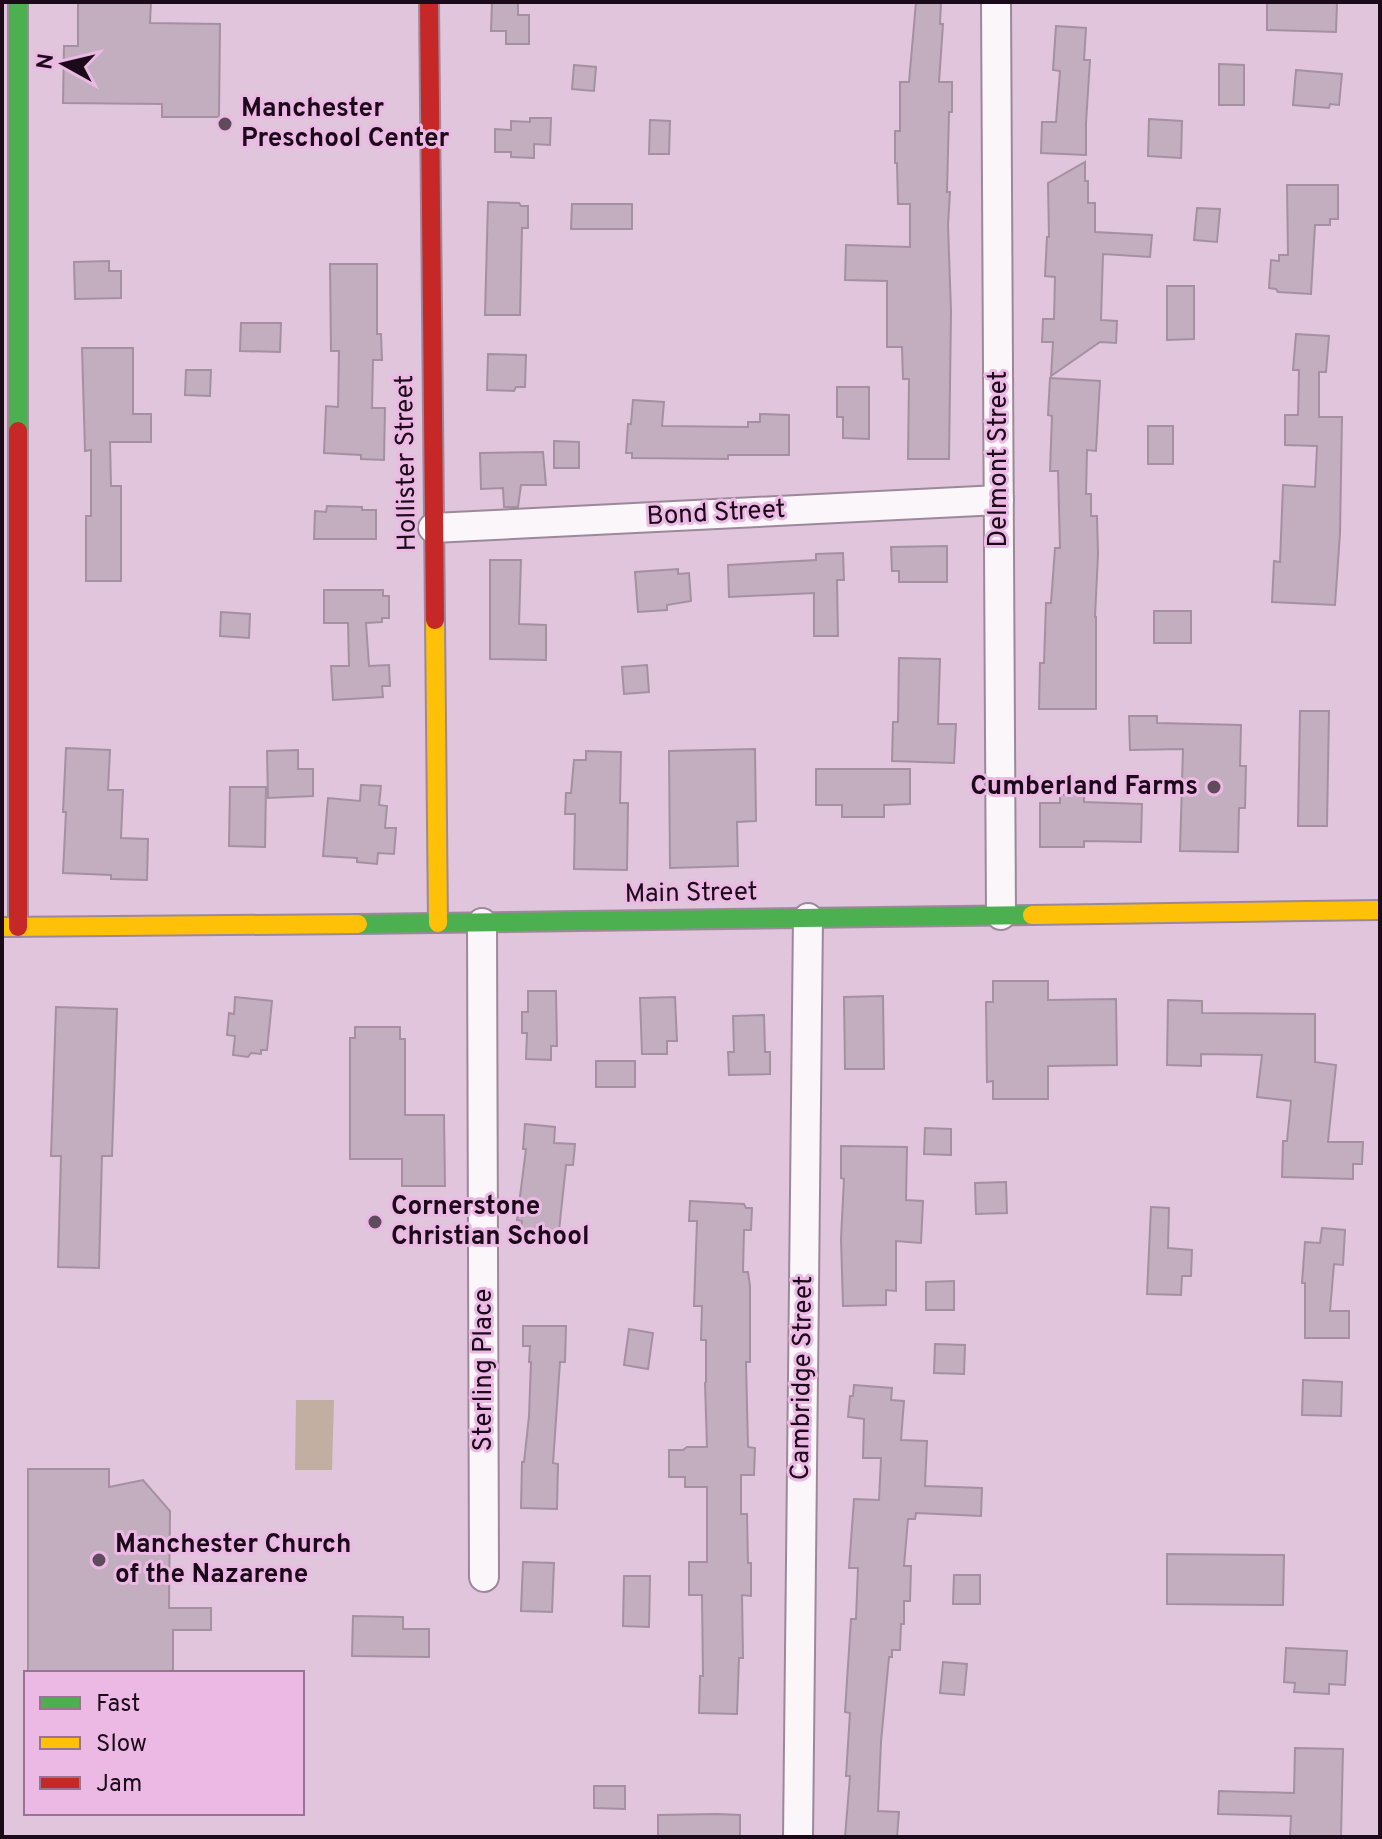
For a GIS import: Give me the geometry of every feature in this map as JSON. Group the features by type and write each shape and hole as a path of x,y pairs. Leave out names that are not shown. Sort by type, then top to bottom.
{"street":[{"path":"10,927 18,2"},
{"name":"Hollister Street","path":"429,2 438,923"},
{"name":"Delmont Street","path":"996,2 1001,915"},
{"name":"Bond Street","path":"433,528 999,500"},
{"name":"Main Street","path":"10,927 1380,910"},
{"name":"Cambridge Street","path":"798,1837 808,918"},
{"name":"Sterling Place","path":"482,923 484,1577"}],"shaded area":[{"path":"296,1400 334,1400 332,1470 295,1470"}],"building":[{"path":"78,2 151,2 150,23 220,24 219,117 162,117 162,104 63,103 64,46 78,46"},
{"path":"492,2 518,2 518,15 529,15 529,44 506,44 506,31 491,31"},
{"path":"916,2 941,2 940,24 943,24 939,82 952,82 947,192 950,192 951,311 949,459 908,459 909,379 903,379 902,347 887,347 887,281 845,280 846,245 910,247 910,204 898,204 895,131 900,131 900,82 909,82"},
{"path":"1267,2 1337,2 1336,32 1267,30"},
{"path":"1056,26 1086,28 1084,60 1090,60 1086,155 1041,153 1042,122 1056,122 1060,71 1053,70"},
{"path":"1219,64 1244,65 1244,105 1219,105"},
{"path":"574,65 596,67 594,91 572,89"},
{"path":"1296,70 1342,74 1339,105 1330,104 1329,108 1293,105"},
{"path":"530,118 551,118 550,145 534,144 534,158 511,157 511,152 495,152 495,129 511,130 511,121 530,122"},
{"path":"1149,119 1182,121 1181,158 1148,156"},
{"path":"650,120 670,121 669,154 649,154"},
{"path":"1085,162 1088,203 1095,203 1095,232 1152,235 1150,257 1103,254 1101,320 1117,321 1116,343 1100,342 1051,376 1053,342 1042,342 1043,319 1054,319 1055,277 1045,276 1049,237 1048,183"},
{"path":"1287,185 1338,185 1338,219 1330,219 1330,225 1315,225 1311,294 1278,292 1269,288 1271,260 1279,261 1279,255 1288,255"},
{"path":"488,202 528,206 528,228 522,228 520,315 485,315"},
{"path":"572,204 632,204 632,229 571,229"},
{"path":"1197,208 1220,209 1217,242 1194,240"},
{"path":"109,261 109,271 121,271 121,298 75,299 74,262"},
{"path":"330,264 377,264 377,334 381,334 382,360 373,360 372,408 385,408 384,460 324,453 326,406 338,407 339,351 331,351"},
{"path":"1167,286 1194,286 1194,339 1167,340"},
{"path":"241,323 281,323 280,352 240,351"},
{"path":"1296,334 1329,336 1326,372 1319,372 1319,417 1342,417 1335,605 1272,602 1274,561 1280,562 1283,485 1315,487 1317,446 1285,445 1285,415 1298,415 1299,370 1293,370"},
{"path":"82,348 133,348 133,414 151,414 151,442 110,442 111,486 121,486 121,581 86,581 86,516 91,516 91,450 85,451"},
{"path":"488,354 526,355 525,387 516,387 514,391 487,390"},
{"path":"186,370 211,370 210,396 185,395"},
{"path":"1050,378 1100,381 1096,451 1087,450 1086,494 1091,494 1091,516 1097,516 1096,709 1039,709 1046,603 1051,603 1055,548 1060,548 1058,471 1050,471"},
{"path":"837,387 869,387 869,439 843,438 843,417 837,417"},
{"path":"633,400 664,402 662,426 748,427 748,422 760,422 760,414 789,415 789,455 728,455 728,459 632,458 632,453 626,453"},
{"path":"1148,426 1173,426 1173,464 1148,464"},
{"path":"554,441 579,442 579,468 554,468"},
{"path":"543,452 546,485 521,485 518,507 504,507 503,488 481,489 480,453"},
{"path":"327,506 376,510 376,539 314,539 315,511 326,512"},
{"path":"947,546 947,582 899,582 899,571 892,571 891,547"},
{"path":"843,553 844,580 837,580 838,636 814,636 814,593 729,597 728,565 816,560 816,554"},
{"path":"490,560 521,560 519,624 546,625 546,660 490,659"},
{"path":"678,569 678,574 689,573 691,601 667,605 667,610 638,612 635,572"},
{"path":"324,590 383,590 383,596 389,596 389,618 382,618 382,622 366,623 369,666 389,665 390,686 382,686 383,697 333,700 331,666 349,666 348,623 324,623"},
{"path":"1154,611 1191,611 1191,643 1154,643"},
{"path":"221,612 250,614 249,638 220,636"},
{"path":"899,658 940,659 938,724 956,724 954,763 892,761 893,722 898,722"},
{"path":"647,665 649,692 624,694 622,667"},
{"path":"1300,711 1329,711 1327,826 1298,826"},
{"name":"Cumberland Farms","path":"1129,716 1157,716 1157,723 1241,725 1240,766 1246,766 1245,808 1239,808 1238,852 1180,851 1183,749 1130,750"},
{"path":"66,748 110,750 108,790 123,790 121,838 148,839 147,880 63,873"},
{"path":"755,749 756,821 737,822 738,866 670,868 669,751"},
{"path":"298,750 298,769 313,769 313,796 268,798 267,751"},
{"path":"586,751 621,752 620,803 628,803 627,870 574,869 575,814 565,814 566,793 571,793 574,760 586,760"},
{"path":"816,769 910,769 910,804 884,805 884,817 842,817 842,805 816,805"},
{"path":"361,785 381,786 379,805 387,806 385,828 396,828 394,854 378,853 377,864 357,862 357,858 323,856 328,798 360,801"},
{"path":"230,787 266,787 265,847 229,846"},
{"path":"1060,795 1084,795 1084,802 1142,804 1141,842 1084,841 1084,847 1040,847 1040,803 1060,803"},
{"path":"993,981 1048,981 1048,1000 1116,999 1117,1065 1048,1066 1048,1099 993,1099 993,1081 987,1082 986,1002 993,1002"},
{"path":"528,991 556,991 557,1046 551,1046 551,1060 526,1059 527,1033 522,1033 522,1012 528,1012"},
{"path":"883,996 884,1069 845,1069 844,997"},
{"path":"235,997 272,1001 267,1050 261,1050 261,1054 251,1053 248,1057 233,1055 235,1036 227,1035 229,1013 234,1014"},
{"path":"675,997 677,1041 667,1041 667,1054 642,1054 640,998"},
{"path":"1168,1000 1202,1001 1202,1013 1315,1014 1315,1062 1336,1065 1328,1142 1363,1142 1362,1164 1353,1164 1353,1179 1282,1177 1283,1141 1287,1141 1291,1101 1257,1097 1262,1055 1201,1054 1201,1066 1167,1065"},
{"path":"56,1007 117,1009 112,1156 102,1156 99,1268 58,1267 61,1156 51,1156"},
{"path":"764,1015 765,1052 770,1052 770,1074 729,1075 728,1052 734,1052 733,1016"},
{"path":"355,1027 400,1027 400,1039 405,1039 405,1115 444,1115 445,1186 402,1186 402,1159 350,1159 350,1038 355,1038"},
{"path":"596,1061 635,1061 635,1087 596,1087"},
{"path":"525,1124 555,1127 554,1143 575,1144 573,1165 566,1165 558,1240 520,1236 522,1221 517,1220 526,1149 523,1149"},
{"path":"925,1128 951,1129 951,1155 924,1154"},
{"path":"841,1146 907,1147 906,1200 923,1201 921,1243 896,1241 896,1291 886,1290 886,1305 843,1306 841,1239 844,1179 841,1178"},
{"path":"1006,1182 1007,1213 976,1214 975,1183"},
{"path":"690,1201 744,1204 746,1208 752,1208 751,1230 744,1230 743,1272 748,1272 750,1286 750,1362 746,1362 748,1447 755,1448 754,1475 741,1475 741,1514 747,1514 751,1596 742,1595 743,1658 739,1658 737,1714 699,1713 700,1676 703,1676 702,1595 689,1595 689,1562 707,1562 707,1487 685,1487 685,1477 669,1477 669,1450 707,1447 706,1340 701,1340 702,1306 694,1306 697,1221 689,1221"},
{"path":"1151,1207 1169,1208 1168,1248 1192,1250 1191,1276 1182,1276 1181,1295 1147,1294"},
{"path":"1322,1228 1345,1230 1343,1265 1334,1264 1330,1311 1349,1311 1349,1338 1305,1338 1305,1283 1302,1283 1305,1242 1320,1243"},
{"path":"954,1281 954,1310 926,1310 926,1282"},
{"path":"523,1326 566,1326 565,1362 560,1362 553,1463 558,1464 557,1509 521,1508 531,1362 530,1346 523,1346"},
{"path":"629,1329 653,1333 648,1369 624,1365"},
{"path":"935,1344 965,1345 964,1374 934,1373"},
{"path":"1303,1380 1342,1382 1341,1416 1302,1415"},
{"path":"854,1385 892,1388 891,1400 904,1401 901,1440 927,1441 925,1486 982,1488 981,1516 916,1513 915,1519 908,1519 904,1566 911,1566 910,1601 904,1601 900,1650 892,1650 892,1657 889,1657 878,1811 899,1812 897,1837 845,1837 850,1776 846,1776 850,1713 845,1712 851,1619 856,1619 858,1568 849,1568 854,1499 879,1500 881,1458 863,1458 864,1419 848,1417"},
{"name":"Manchester Church of the Nazarene","path":"28,1469 109,1469 109,1487 143,1480 170,1511 169,1608 211,1608 211,1630 173,1630 173,1671 28,1671"},
{"path":"1167,1554 1284,1555 1283,1605 1167,1604"},
{"path":"523,1562 554,1563 552,1612 521,1611"},
{"path":"954,1575 980,1575 980,1604 953,1604"},
{"path":"624,1576 650,1576 649,1627 623,1626"},
{"path":"353,1616 403,1617 403,1629 429,1629 429,1657 352,1656"},
{"path":"1286,1648 1347,1651 1345,1685 1329,1684 1329,1694 1294,1692 1295,1683 1284,1682"},
{"path":"943,1662 967,1664 964,1695 940,1693"},
{"path":"1295,1748 1343,1749 1341,1837 1290,1837 1291,1816 1218,1814 1219,1791 1294,1793"},
{"path":"594,1786 625,1786 625,1809 594,1808"},
{"path":"658,1815 740,1815 740,1837 658,1837"}],"traffic: fast":[{"path":"18,2 18,431"},
{"path":"358,924 1032,915"}],"traffic: slow":[{"path":"435,620 438,923"},
{"path":"1032,915 1380,910"},
{"path":"2,927 358,924"}],"traffic: jam":[{"path":"429,2 435,620"},
{"path":"18,431 18,927"}],"place":[{"name":"Manchester Preschool Center","path":"225,124"},
{"name":"Cumberland Farms","path":"1214,787"},
{"name":"Cornerstone Christian School","path":"375,1222"},
{"name":"Manchester Church of the Nazarene","path":"99,1560"}]}
